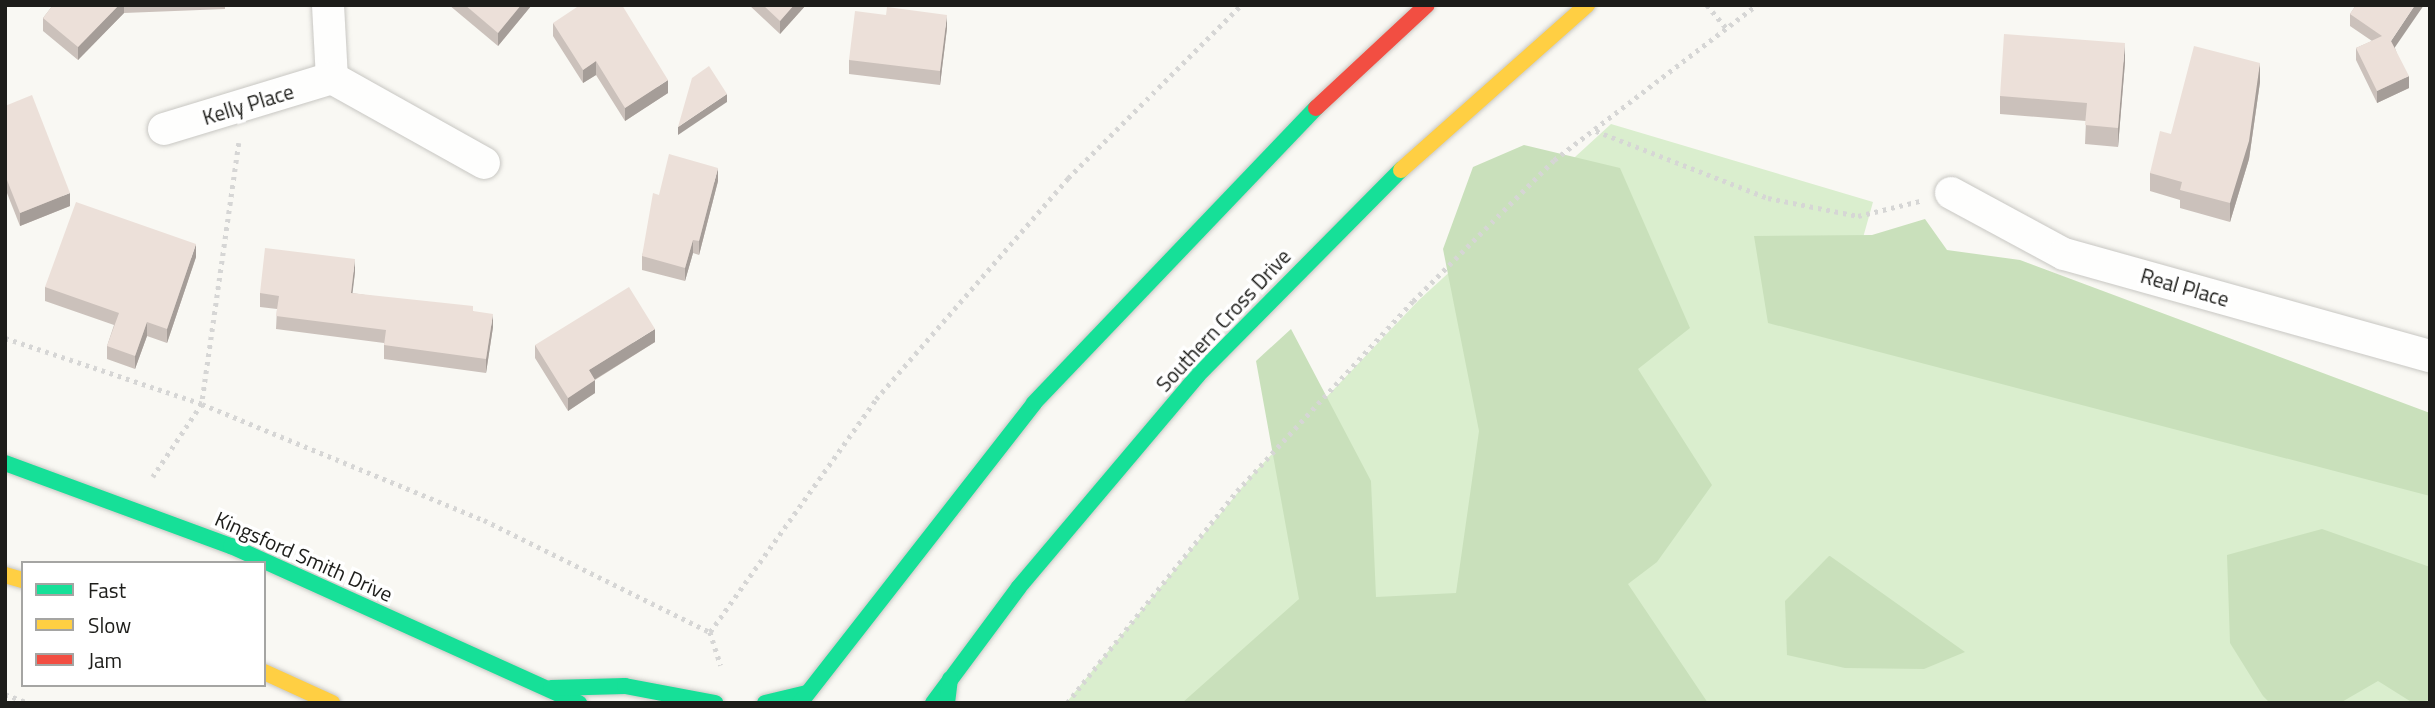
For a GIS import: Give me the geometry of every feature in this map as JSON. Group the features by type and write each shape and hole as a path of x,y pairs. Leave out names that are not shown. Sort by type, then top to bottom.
{"main road":[{"path":"765,703 803,698 922,541 1132,295 1271,149 1427,5"},
{"name":"Southern Cross Drive","path":"933,703 1095,493 1197,376 1376,192 1587,5"},
{"name":"Kingsford Smith Drive","path":"5,463 132,506 259,561"},
{"name":"Kingsford Smith Drive","path":"266,564 551,688 579,703"},
{"path":"266,673 332,703"},
{"path":"947,703 950,679"},
{"path":"551,688 625,686 715,703"}],"street":[{"path":"328,5 332,78 484,163"},
{"name":"Kelly Place","path":"164,129 332,78"},
{"name":"Real Place","path":"1951,193 2064,254 2430,355"}],"path":[{"path":"5,338 202,404 484,520 710,632 876,399 1068,178 1241,5"},
{"path":"1707,5 1726,28"},
{"path":"1066,703 1237,491 1413,301 1554,160 1596,131 1758,5"},
{"path":"132,506 202,404 240,135 233,108"},
{"path":"1596,131 1768,198 1858,216 1951,193"},
{"path":"5,694 28,703"}],"green space":[{"path":"1611,124 1873,202 1838,327 2430,491 2430,703 1066,703 1253,474 1419,300"},
{"path":"1524,145 1620,168 1690,328 1638,369 1712,485 1657,562 1628,584 1708,703 1182,703 1299,599 1256,361 1291,329 1371,481 1376,597 1456,593 1479,431 1443,249 1473,167"},
{"path":"1925,219 1947,250 2020,260 2430,413 2430,496 1768,323 1754,236 1872,235"},
{"path":"2322,529 2430,567 2430,700 2413,703 2378,681 2340,703 2270,703 2263,696 2230,643 2227,555"},
{"path":"1829,556 1965,652 1924,669 1845,668 1787,655 1785,601"}],"building":[{"path":"53,5 119,5 78,47 43,18"},
{"path":"465,5 521,5 498,33"},
{"path":"580,5 622,5 668,80 625,108 596,61 583,70 553,23"},
{"path":"763,5 794,5 780,21"},
{"path":"2356,5 2415,5 2391,41 2409,76 2377,91 2356,48 2382,36 2350,14"},
{"path":"887,7 947,15 940,71 849,60 855,11 886,15"},
{"path":"2004,34 2125,43 2118,128 2085,125 2087,103 2000,96"},
{"path":"2194,46 2260,63 2249,141 2230,203 2180,190 2182,182 2150,173 2160,131 2171,134"},
{"path":"709,66 727,94 678,127 692,78"},
{"path":"32,95 70,193 20,213 5,175 5,106"},
{"path":"669,154 718,168 699,241 693,240 685,268 642,256 653,193 659,195"},
{"path":"76,202 196,244 167,329 147,322 135,356 107,346 119,313 45,287"},
{"path":"265,248 355,259 351,293 473,306 473,311 493,314 486,359 384,345 386,330 276,316 279,296 260,293"},
{"path":"629,287 655,329 589,370 595,380 568,398 535,345"}],"traffic: fast":[{"path":"800,703 1034,403 1316,108"},
{"path":"933,703 1019,587 1197,376 1401,170"},
{"path":"5,463 231,546 264,561"},
{"path":"266,562 579,703"},
{"path":"947,703 950,679"},
{"path":"551,688 625,686 715,703"},
{"path":"765,703 807,693"}],"traffic: slow":[{"path":"1401,170 1587,5"},
{"path":"5,575 21,579"},
{"path":"266,673 332,703"}],"traffic: jam":[{"path":"1316,108 1427,5"}]}
